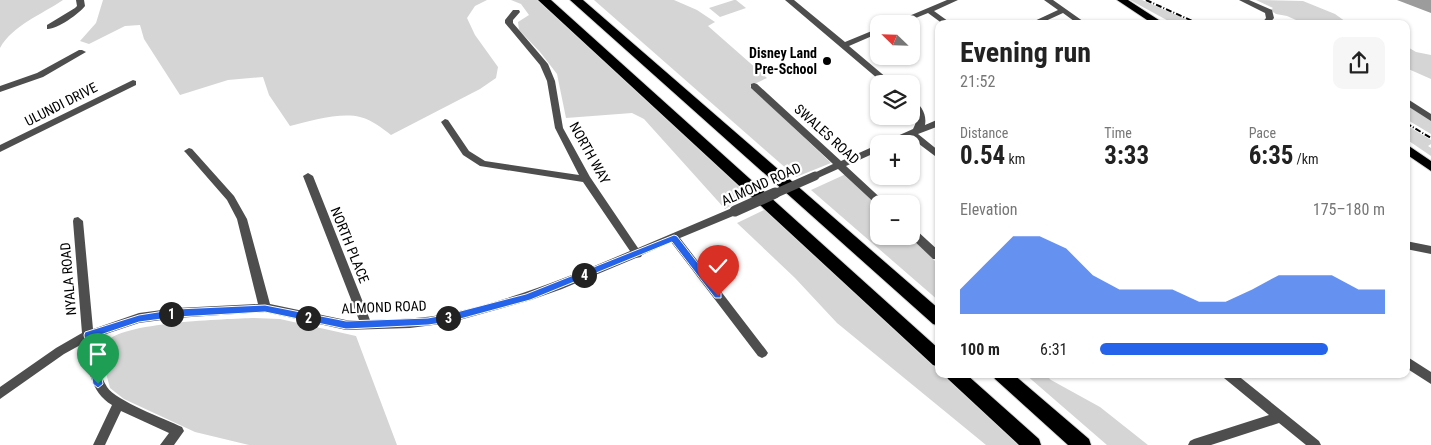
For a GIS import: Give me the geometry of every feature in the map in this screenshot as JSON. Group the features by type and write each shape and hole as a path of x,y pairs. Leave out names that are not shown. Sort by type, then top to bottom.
{"highway":[{"path":"544,0 935,356"},
{"path":"576,0 935,315"},
{"path":"958,378 1032,445"},
{"path":"1006,378 1082,445"}],"main road":[{"path":"1122,0 1152,20"},
{"path":"1410,151 1431,167"}],"street":[{"path":"50,27 78,10 81,6 80,0"},
{"path":"789,0 879,75"},
{"path":"916,15 954,0"},
{"path":"1048,0 1078,20"},
{"path":"1243,0 1269,12 1268,20"},
{"path":"928,10 942,20"},
{"path":"1041,20 1064,10"},
{"name":"NORTH WAY","path":"516,12 510,23 539,58 547,71 559,128 586,179 637,254"},
{"path":"843,46 870,34"},
{"path":"0,90 40,75 82,52"},
{"name":"ULUNDI DRIVE","path":"0,150 133,83"},
{"name":"SWALES ROAD","path":"754,86 873,195"},
{"path":"1410,104 1431,118"},
{"path":"920,110 935,119"},
{"path":"445,122 466,153 483,164 586,179"},
{"path":"907,135 935,123"},
{"path":"914,132 918,125"},
{"path":"914,132 935,152"},
{"path":"190,151 237,207 242,219 265,308"},
{"name":"ALMOND ROAD","path":"0,394 60,351 89,335 116,324 158,315 265,308 327,322 367,325 428,321 482,310 527,297 637,254 870,151"},
{"name":"NORTH PLACE","path":"308,176 367,325"},
{"name":"NYALA ROAD","path":"78,221 89,335 98,384 105,395 178,431 166,445"},
{"path":"674,238 762,353"},
{"path":"920,240 935,254"},
{"path":"1410,246 1431,250"},
{"path":"1410,364 1431,379"},
{"path":"1233,378 1315,445"},
{"path":"99,445 119,403"},
{"path":"1194,445 1279,417"}],"shaded area":[{"path":"0,0 63,0 12,33 0,48"},
{"path":"103,0 487,0 475,6 467,18 475,35 498,67 496,78 480,89 391,135 369,120 352,116 325,118 290,126 269,95 263,77 228,80 180,95 144,39 140,25 125,26 89,44 80,41 96,23"},
{"path":"511,0 538,0 750,195 725,209 644,119 632,113 566,118 557,74 540,52 519,30 518,22 529,15 521,4"},
{"path":"594,0 674,0 697,10 715,22 708,26 767,78 750,86 831,163 796,177"},
{"path":"734,0 746,8 720,17 709,8"},
{"path":"1130,0 1142,0 1188,20 1167,20"},
{"path":"1256,0 1303,1 1335,14 1343,20 1296,20 1276,14 1270,10 1273,8"},
{"path":"1397,0 1431,0 1431,13"},
{"path":"1410,48 1416,52 1431,55 1431,79 1410,70"},
{"path":"1410,106 1431,119 1431,134 1410,121"},
{"path":"1410,127 1431,140 1431,144 1428,146 1431,148 1431,156 1410,142"},
{"path":"846,174 870,197 870,241 811,190"},
{"path":"766,209 935,366 935,378 947,378 1022,445 986,445 837,323 795,278 737,223"},
{"path":"874,245 919,245 935,261 935,298"},
{"path":"254,318 280,319 356,336 397,445 249,445 195,432 124,399 110,388 103,353 106,343 114,336 130,330 151,326"},
{"path":"1030,378 1049,378 1100,407 1148,445 1107,445"}],"railway":[{"path":"1146,0 1190,20"},
{"path":"1410,125 1431,138"}],"place":[{"name":"Disney Land Pre-School","path":"827,61"}],"route":[{"path":"98,384 89,335 116,324 139,318 177,313 265,308 346,325 383,325 449,318 527,297 558,286 674,238 718,296"}]}
